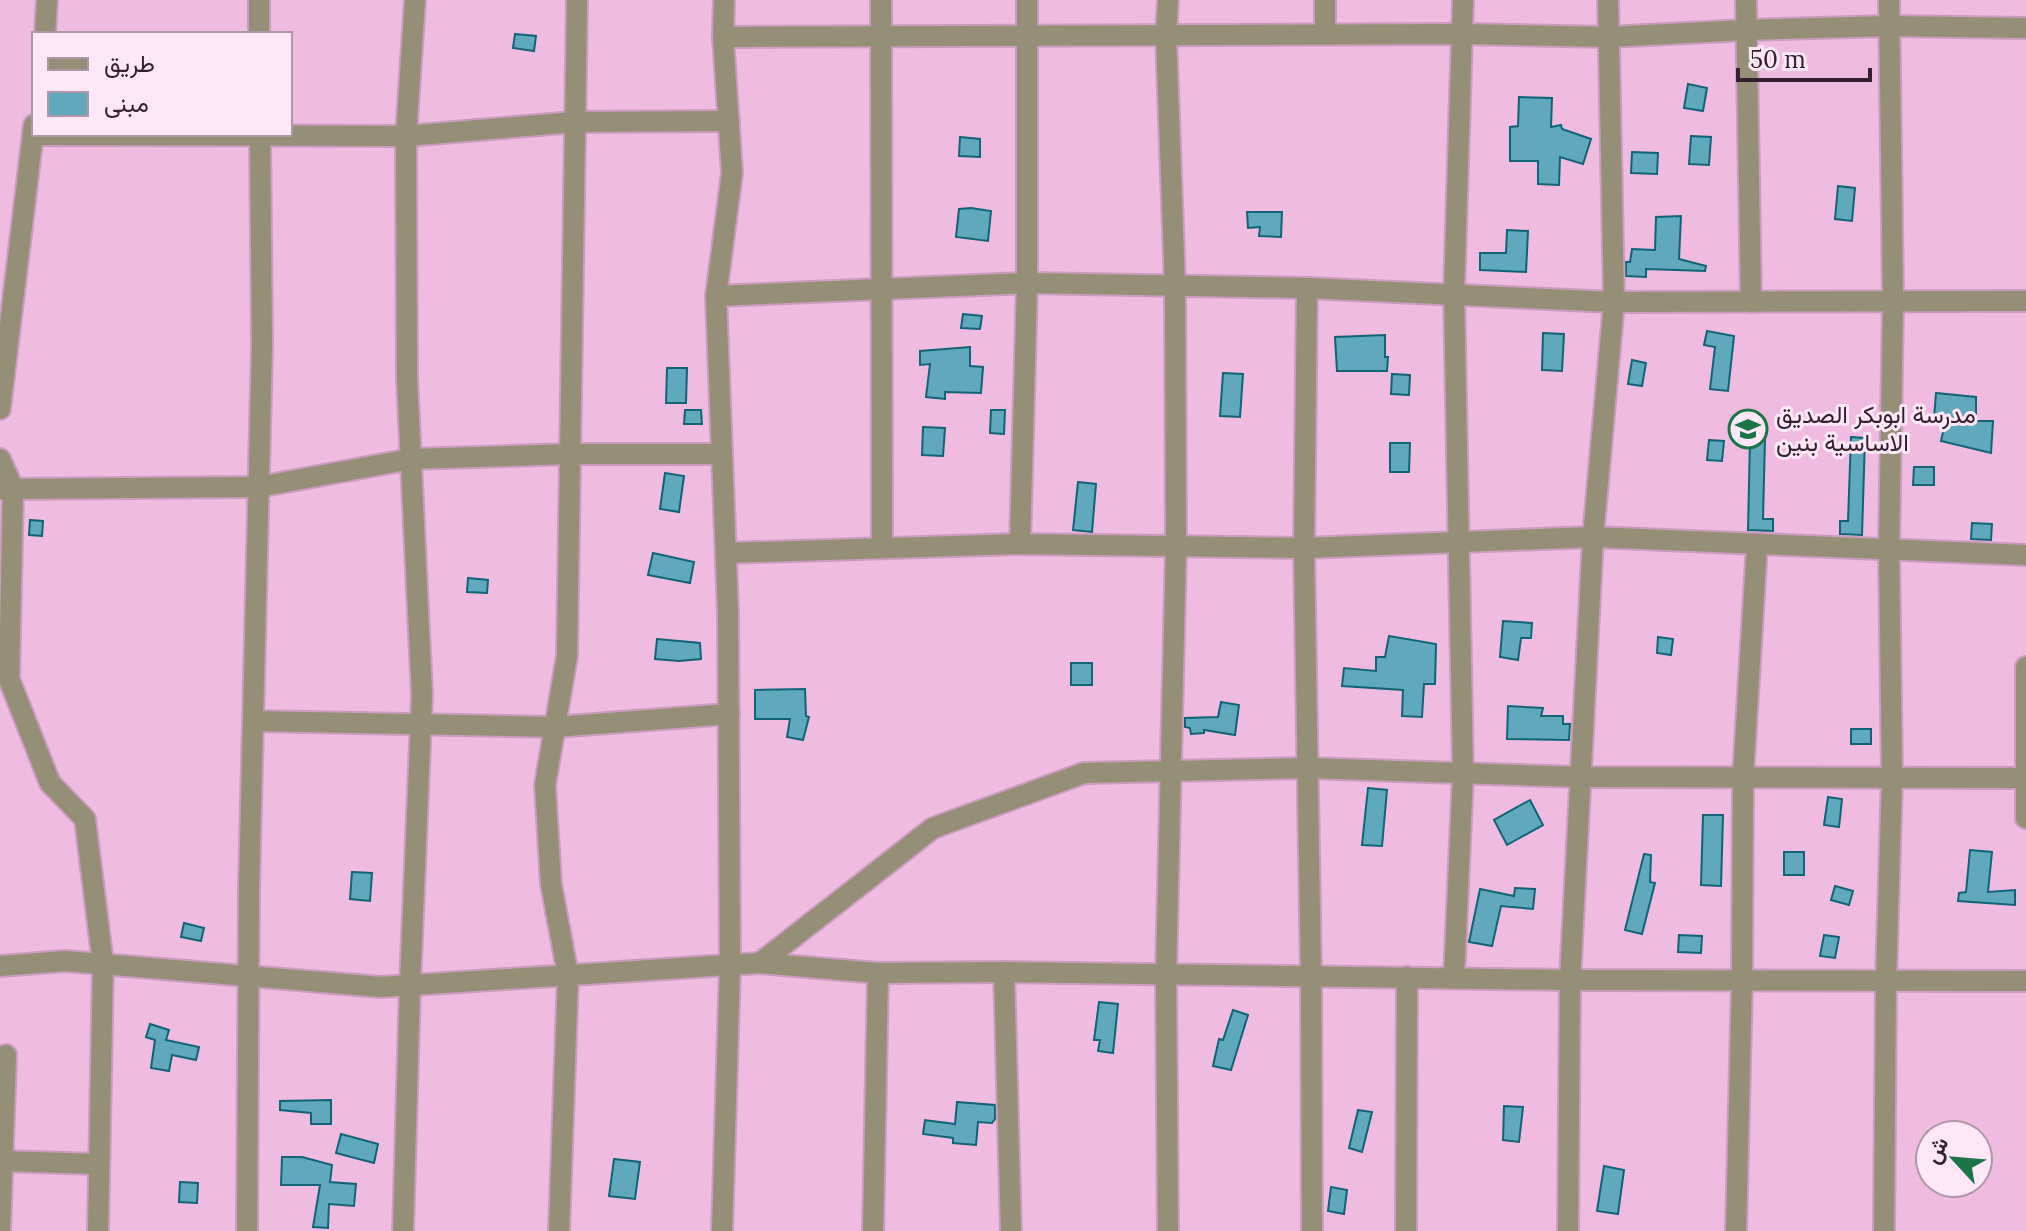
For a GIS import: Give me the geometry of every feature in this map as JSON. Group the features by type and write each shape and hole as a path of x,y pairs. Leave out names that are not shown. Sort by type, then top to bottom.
{"street":[{"path":"45,32 47,0"},
{"path":"259,0 259,32"},
{"path":"403,1231 422,679 407,378 406,136 415,0"},
{"path":"559,1231 568,975 551,884 545,785 567,656 577,0"},
{"path":"722,1231 730,965 729,714 716,296 732,173 723,37 724,0"},
{"path":"881,0 882,548"},
{"path":"1020,544 1027,283 1027,0"},
{"path":"1168,0 1166,35 1175,286 1176,546 1166,974 1168,1231"},
{"path":"1325,0 1325,34"},
{"path":"1454,978 1463,773 1454,293 1463,0"},
{"path":"1568,1231 1570,980 1580,777 1593,537 1614,302 1608,0"},
{"path":"1746,0 1751,302"},
{"path":"1884,1231 1886,980 1892,778 1889,549 1893,302 1889,0"},
{"path":"723,37 1325,34 1608,37 1889,26 2026,28"},
{"path":"292,135 406,136 575,122 729,121"},
{"path":"0,409 32,136"},
{"path":"247,1231 248,976 262,345 260,136"},
{"path":"716,296 1027,283 1307,288 1614,302 2026,301"},
{"path":"1307,288 1304,548 1312,1231"},
{"path":"7,489 258,487 411,459 570,454 722,454"},
{"path":"0,459 7,489 9,679 50,783 85,819 103,964 98,1231"},
{"path":"726,553 1020,544 1304,548 1593,537 2026,555"},
{"path":"1736,1231 1743,777 1757,544"},
{"path":"2026,667 2026,818"},
{"path":"253,721 555,727 729,714"},
{"path":"760,963 933,828 1084,773 1308,768 1580,777 2025,778"},
{"path":"0,966 65,961 381,987 760,963 878,973 2026,981"},
{"path":"1004,972 1011,1231"},
{"path":"873,1231 878,973"},
{"path":"1406,1231 1407,977"},
{"path":"0,1231 6,1055"},
{"path":"1,1161 99,1164"}],"building":[{"path":"515,34 536,36 534,51 513,48"},
{"path":"1688,84 1707,88 1703,111 1684,108"},
{"path":"1519,97 1552,98 1551,127 1561,125 1562,129 1591,139 1583,164 1560,157 1559,185 1538,184 1538,161 1510,161 1510,127 1518,126"},
{"path":"1691,136 1711,137 1709,165 1689,164"},
{"path":"960,137 980,139 980,157 959,156"},
{"path":"1632,152 1658,153 1657,174 1631,173"},
{"path":"1838,186 1855,188 1852,221 1835,219"},
{"path":"959,209 991,211 988,241 956,237"},
{"path":"1247,212 1282,212 1281,237 1259,236 1260,227 1248,228"},
{"path":"1681,216 1679,259 1706,266 1705,271 1646,269 1646,277 1626,276 1626,262 1630,262 1632,249 1655,250 1656,217"},
{"path":"1507,230 1528,231 1526,272 1480,270 1480,253 1506,253"},
{"path":"963,314 982,316 980,329 961,328"},
{"path":"1707,331 1734,336 1728,391 1710,389 1715,347 1704,345"},
{"path":"1543,333 1564,334 1562,371 1542,370"},
{"path":"1385,335 1387,371 1337,371 1335,337"},
{"path":"970,347 970,366 983,367 981,393 945,392 945,399 926,397 930,364 920,365 920,351"},
{"path":"1632,360 1646,363 1642,386 1628,384"},
{"path":"667,368 687,368 686,403 666,403"},
{"path":"1223,373 1243,374 1240,417 1220,416"},
{"path":"1392,374 1410,375 1409,395 1391,394"},
{"path":"1936,393 1976,397 1976,421 1993,421 1991,453 1941,441 1946,419 1934,418"},
{"path":"685,410 701,410 702,424 684,424"},
{"path":"991,410 1005,410 1004,434 990,433"},
{"path":"923,427 945,428 943,456 922,455"},
{"path":"1851,437 1865,438 1862,535 1840,534 1840,521 1848,521"},
{"path":"1750,439 1765,439 1763,519 1773,519 1773,531 1748,530"},
{"path":"1709,440 1724,441 1722,461 1707,460"},
{"path":"1390,443 1410,443 1409,472 1390,472"},
{"path":"1914,467 1934,467 1934,485 1913,485"},
{"path":"665,473 684,476 679,512 660,509"},
{"path":"1078,482 1096,484 1092,532 1073,530"},
{"path":"30,520 43,521 42,536 29,535"},
{"path":"1972,523 1992,524 1991,540 1971,539"},
{"path":"653,553 694,562 690,583 648,575"},
{"path":"468,578 488,580 487,593 467,592"},
{"path":"1503,621 1532,623 1531,638 1521,638 1518,660 1500,657"},
{"path":"1389,636 1436,644 1435,684 1424,684 1422,717 1402,716 1403,690 1342,686 1344,668 1376,671 1376,657 1385,657"},
{"path":"1658,637 1673,639 1671,655 1657,653"},
{"path":"657,639 700,643 701,659 655,659"},
{"path":"1071,663 1092,663 1092,685 1071,685"},
{"path":"805,689 806,716 809,717 803,740 787,737 790,719 755,719 755,690"},
{"path":"1221,702 1239,705 1235,735 1204,730 1204,733 1191,734 1190,728 1185,727 1185,718 1218,717"},
{"path":"1508,706 1543,708 1541,716 1563,716 1563,724 1570,724 1569,740 1507,739"},
{"path":"1851,729 1871,729 1871,744 1851,744"},
{"path":"1368,788 1387,790 1382,846 1362,845"},
{"path":"1828,797 1842,799 1839,827 1824,825"},
{"path":"1530,800 1543,825 1507,845 1494,820"},
{"path":"1703,815 1723,815 1721,886 1701,885"},
{"path":"1970,850 1992,852 1988,892 2015,890 2015,905 1958,901 1959,893 1966,892"},
{"path":"1784,852 1804,852 1804,875 1784,875"},
{"path":"1644,854 1651,855 1650,882 1655,883 1642,934 1625,930"},
{"path":"352,872 372,873 370,901 350,899"},
{"path":"1835,886 1853,891 1849,905 1831,900"},
{"path":"1515,888 1535,889 1533,909 1501,906 1492,946 1469,942 1480,889 1514,896"},
{"path":"184,923 204,928 201,941 181,937"},
{"path":"1679,935 1702,936 1701,953 1678,952"},
{"path":"1824,935 1839,937 1835,958 1820,956"},
{"path":"1099,1002 1118,1004 1113,1053 1098,1051 1100,1040 1094,1040"},
{"path":"1233,1010 1248,1015 1231,1070 1213,1066 1219,1039 1223,1040"},
{"path":"150,1024 169,1030 166,1040 199,1047 196,1060 172,1055 169,1071 151,1068 155,1040 146,1037"},
{"path":"331,1100 331,1124 311,1124 311,1113 280,1110 280,1101"},
{"path":"957,1102 995,1105 992,1123 978,1122 976,1145 953,1143 953,1138 923,1134 925,1120 955,1124"},
{"path":"1504,1106 1523,1107 1519,1142 1503,1140"},
{"path":"1358,1110 1372,1112 1362,1152 1349,1148"},
{"path":"341,1134 378,1144 374,1163 336,1153"},
{"path":"282,1157 302,1157 332,1165 330,1182 356,1184 354,1206 329,1204 328,1228 313,1227 320,1185 281,1185"},
{"path":"614,1159 640,1162 635,1199 609,1196"},
{"path":"1604,1166 1624,1170 1618,1214 1597,1211"},
{"path":"180,1182 198,1183 197,1203 179,1202"},
{"path":"1331,1187 1347,1190 1344,1214 1328,1211"}],"place":[{"name":"مدرسة ابوبكر الصديق الاساسية بنين","path":"1748,429"}]}
